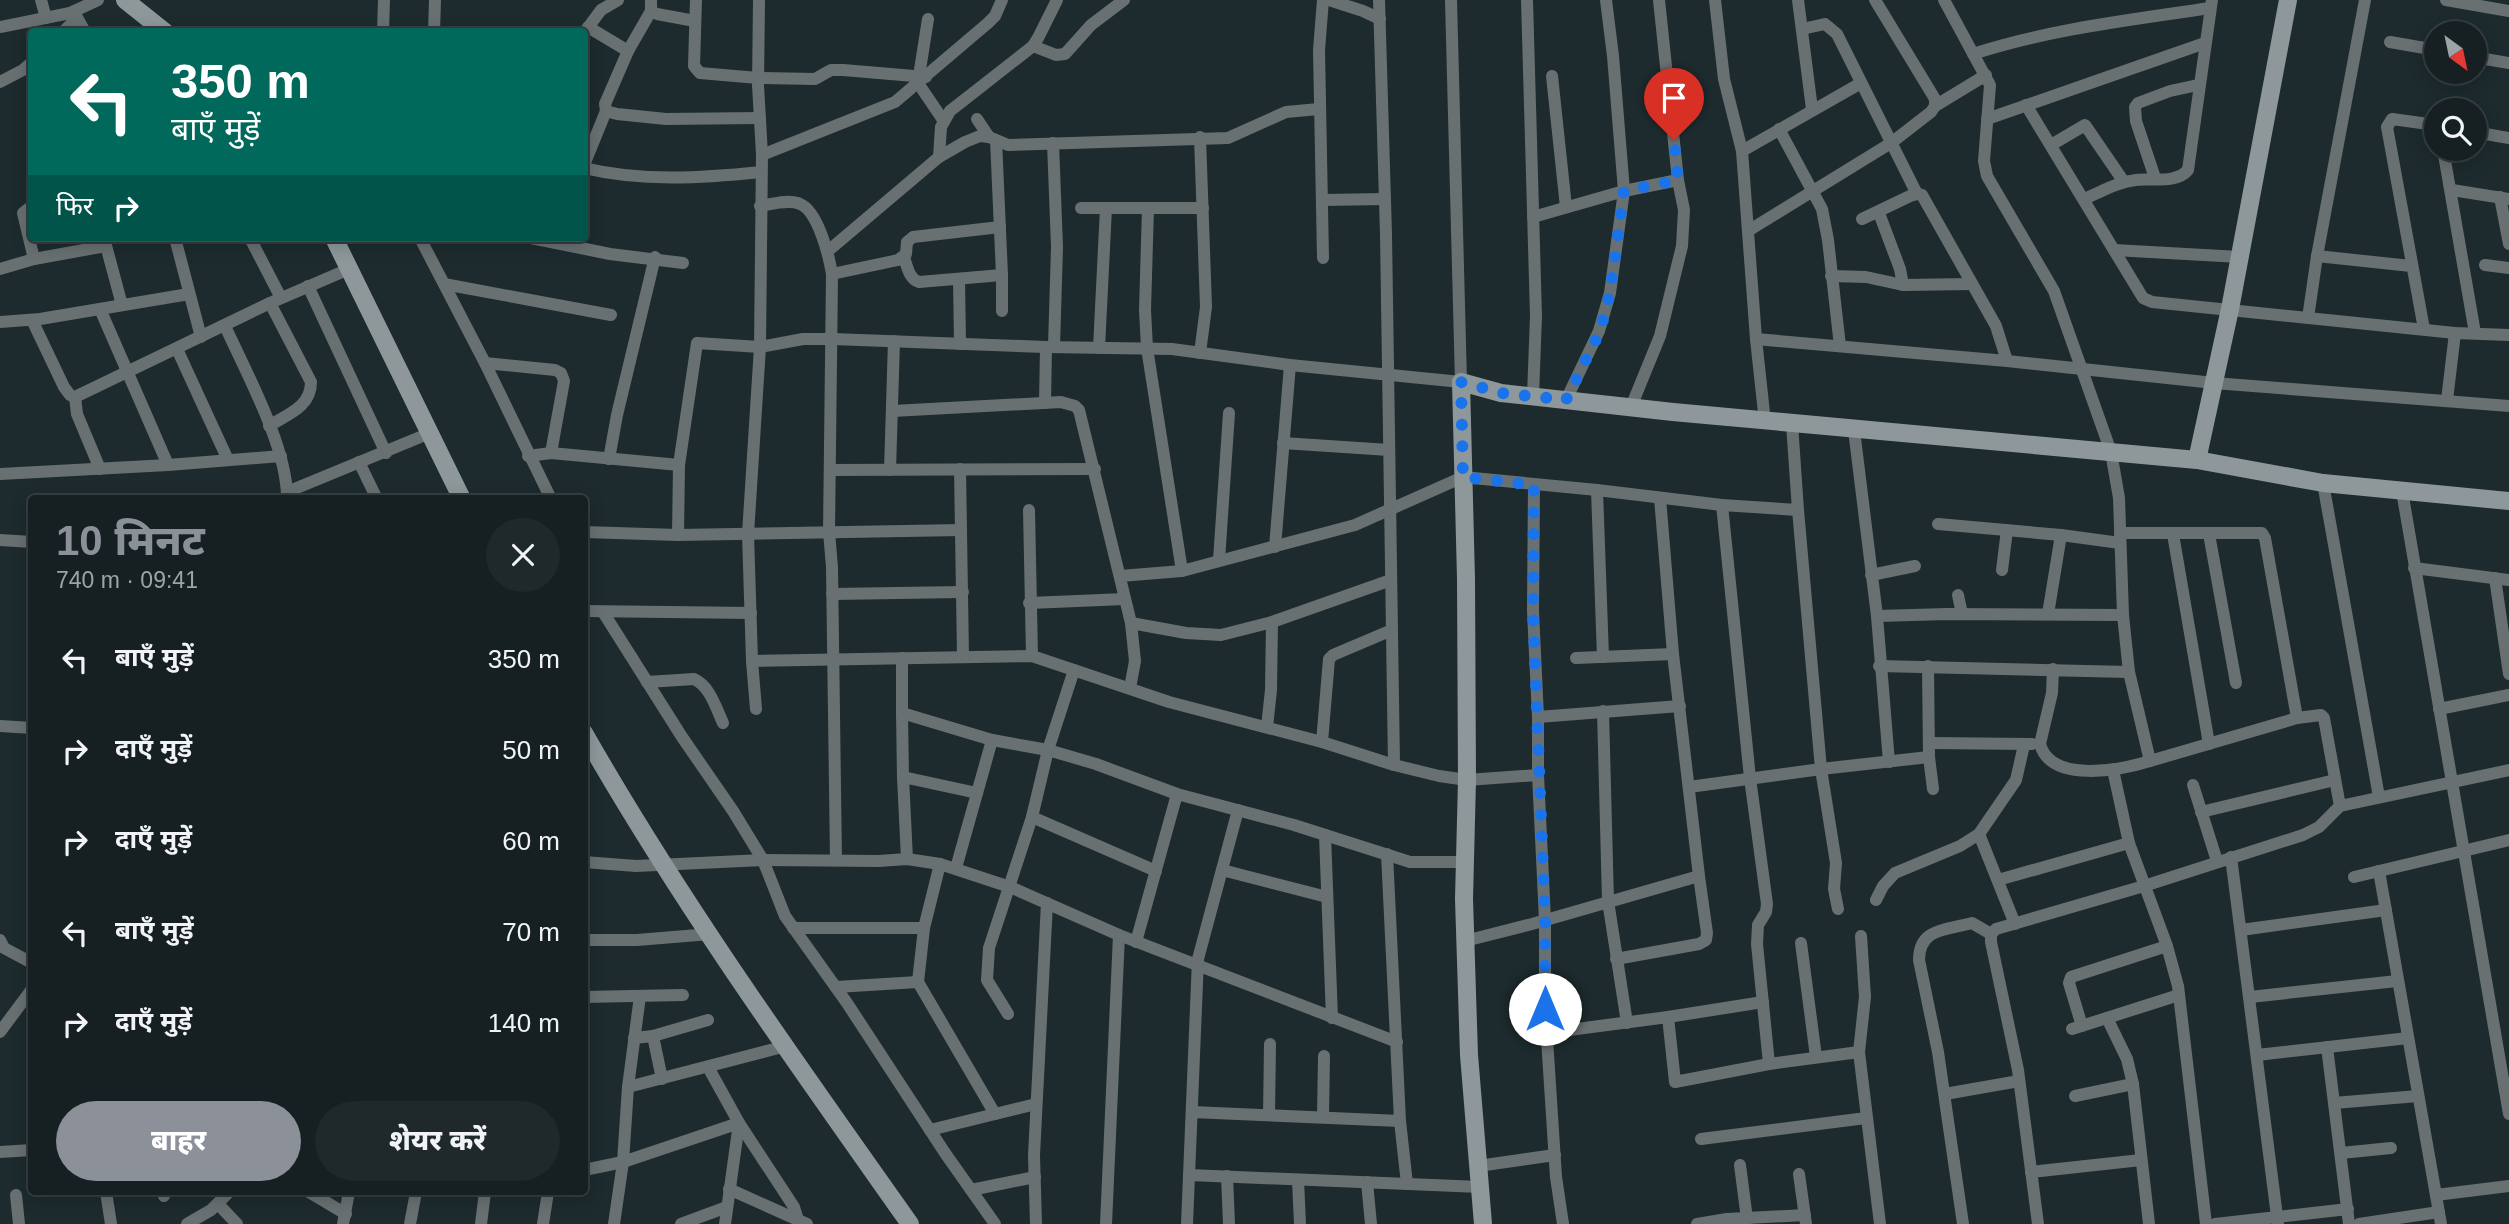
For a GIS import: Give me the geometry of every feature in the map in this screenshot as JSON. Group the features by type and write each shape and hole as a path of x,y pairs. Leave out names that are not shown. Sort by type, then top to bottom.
{"street":[{"path":"41,0 46,18"},
{"path":"66,28 76,15 98,0"},
{"path":"125,0 160,28"},
{"path":"383,28 384,0"},
{"path":"434,28 435,0"},
{"path":"588,28 601,10 618,0"},
{"path":"696,0 694,66 701,73 815,79 831,70 921,79"},
{"path":"756,709 748,534 760,347 762,155 758,78 759,0"},
{"path":"762,155 895,102 988,23 995,16 1002,0"},
{"path":"943,120 962,101 1032,46 1057,0"},
{"path":"1032,46 1056,55 1065,54 1091,25 1124,0"},
{"path":"1323,258 1319,50 1324,0"},
{"path":"1329,0 1380,19"},
{"path":"1379,0 1385,198 1394,765"},
{"path":"1451,0 1463,477 1467,780 1465,940 1469,1055 1483,1224"},
{"path":"1533,396 1536,316 1527,0 1536,0"},
{"path":"1566,400 1600,331 1607,306 1619,242 1624,191 1613,56 1605,0"},
{"path":"1631,407 1660,335 1682,246 1684,210 1678,180 1659,0"},
{"path":"1715,0 1724,79 1742,151 1765,422"},
{"path":"1798,0 1812,109"},
{"path":"1874,0 1934,99 1935,106"},
{"path":"2197,460 2230,309 2288,0"},
{"path":"2308,318 2365,0"},
{"path":"2446,0 2509,11"},
{"path":"1946,1 1990,85 1984,161 1987,176 2054,291 2111,452 2119,498 2123,615 2129,672 2150,761"},
{"path":"1973,54 2074,30 2211,4 2188,170 2183,176 2174,179 2155,178 2124,182 2084,200"},
{"path":"588,157 606,111 605,104 651,6 695,21"},
{"path":"0,27 76,15"},
{"path":"76,15 83,28"},
{"path":"928,19 921,79 943,120 939,157"},
{"path":"1802,29 1825,24 1837,34 1917,194"},
{"path":"588,31 628,51"},
{"path":"2390,42 2424,48"},
{"path":"1987,119 2205,43"},
{"path":"2487,60 2509,64"},
{"path":"0,82 28,66"},
{"path":"1748,230 1891,143 1935,106 1986,75"},
{"path":"1552,76 1566,207"},
{"path":"1742,151 1861,83"},
{"path":"2155,178 2136,121 2135,107 2138,103 2170,91 2198,85"},
{"path":"2026,106 2143,298 2152,302 2455,333 2509,335"},
{"path":"828,251 939,157 980,136 1008,145 1228,138 1286,112 1319,109"},
{"path":"606,111 666,119 760,118"},
{"path":"977,119 992,139 1000,228 1002,311"},
{"path":"2424,123 2392,119 2387,127 2424,329"},
{"path":"2051,145 2085,125 2124,182"},
{"path":"1779,129 1822,209 1840,346"},
{"path":"2487,134 2509,138"},
{"path":"1200,137 1206,306 1200,353"},
{"path":"1045,403 1057,247 1052,143"},
{"path":"2446,161 2475,333"},
{"path":"588,168 629,175 705,178 761,172"},
{"path":"1533,217 1624,191 1678,180"},
{"path":"2452,190 2504,198 2509,244"},
{"path":"1862,219 1917,194 1922,195 1996,326 2007,361"},
{"path":"1322,200 1385,198"},
{"path":"760,206 795,202 803,205 813,218 828,251 832,274 829,532 836,860"},
{"path":"1081,208 1203,208"},
{"path":"1099,348 1107,208"},
{"path":"1149,208 1145,310 1147,348 1182,571"},
{"path":"28,209 23,213 28,234"},
{"path":"1879,213 1900,269 1903,285"},
{"path":"1000,228 913,237 907,242 904,257 914,280 919,282 1002,275"},
{"path":"30,242 34,259"},
{"path":"0,269 105,242 122,305"},
{"path":"176,242 201,337"},
{"path":"252,242 311,382 311,393 304,404 269,426"},
{"path":"336,242 460,495"},
{"path":"422,242 549,495"},
{"path":"551,242 610,254 655,257 684,263"},
{"path":"2114,250 2240,257"},
{"path":"2317,256 2411,266"},
{"path":"609,459 655,257"},
{"path":"832,274 904,257"},
{"path":"2484,265 2509,268"},
{"path":"32,320 64,387 69,395 75,397 349,268"},
{"path":"1831,276 1866,277 1903,285 1972,284"},
{"path":"959,279 960,344"},
{"path":"443,284 611,315"},
{"path":"308,286 386,453"},
{"path":"0,322 32,320 189,294"},
{"path":"100,309 168,465"},
{"path":"225,326 281,456 288,481 287,495 430,433"},
{"path":"2447,400 2455,333"},
{"path":"678,535 679,465 697,343 760,347 803,339 1172,349 1290,365 1461,382 1502,393 1765,422 2197,460 2323,483 2509,501"},
{"path":"1756,339 2007,361 2214,383 2509,406"},
{"path":"890,470 894,341"},
{"path":"177,349 228,460"},
{"path":"485,363 555,370 561,373 564,381 551,453"},
{"path":"1275,547 1290,365"},
{"path":"75,397 77,414 100,469"},
{"path":"892,411 1061,402 1079,410 1131,624 1135,661 1129,688"},
{"path":"1219,560 1230,413"},
{"path":"1792,424 1821,769 1836,863 1833,889 1838,909"},
{"path":"1854,430 1877,617 1889,762"},
{"path":"1283,443 1389,450"},
{"path":"528,456 551,453 679,465"},
{"path":"0,474 281,456"},
{"path":"359,462 370,495"},
{"path":"830,470 1095,468"},
{"path":"960,469 963,656"},
{"path":"1120,576 1182,571 1355,525 1463,477 1597,489 1722,505 1798,510"},
{"path":"2323,483 2379,797"},
{"path":"1534,485 1533,611 1545,920 1546,1033 1563,1224"},
{"path":"1597,489 1603,657"},
{"path":"2402,491 2509,1114"},
{"path":"1616,959 1699,944 1706,940 1707,933 1673,654 1660,498"},
{"path":"1722,505 1750,778 1767,904 1757,933 1769,1064"},
{"path":"1029,510 1032,656"},
{"path":"1938,524 2120,538 2256,531 2262,533 2297,718"},
{"path":"588,533 678,535 961,530"},
{"path":"2001,570 2007,530"},
{"path":"2173,534 2209,744"},
{"path":"2209,534 2236,684"},
{"path":"2048,614 2061,535"},
{"path":"0,540 28,542"},
{"path":"1871,575 1915,566"},
{"path":"2414,568 2509,580"},
{"path":"2495,578 2506,635 2509,674"},
{"path":"1131,624 1221,635 1272,622 1391,580"},
{"path":"832,594 963,592"},
{"path":"1958,595 1962,614"},
{"path":"1030,603 1125,599"},
{"path":"588,611 751,613"},
{"path":"603,612 763,860 785,916 836,987 929,1130 995,1224"},
{"path":"1877,617 1962,614 2123,615"},
{"path":"1267,727 1271,690 1272,622"},
{"path":"1322,742 1329,659 1392,630"},
{"path":"1576,658 1673,654"},
{"path":"752,661 1032,656 1169,702 1439,776 1467,780 1538,775"},
{"path":"902,658 907,859"},
{"path":"1879,666 2129,672"},
{"path":"1928,666 1929,757 1933,789"},
{"path":"2053,669 2053,686 2039,744 2048,759 2064,766 2088,771 2113,770 2316,715 2324,719 2340,806"},
{"path":"1008,1014 987,980 989,948 1032,817 1048,750 1074,670"},
{"path":"647,682 694,679 701,682 723,723"},
{"path":"2439,709 2509,695"},
{"path":"1538,717 1679,706"},
{"path":"1603,711 1608,901 1628,1023"},
{"path":"902,713 992,740 1048,750 1096,764 1177,794 1387,853 1410,862 1466,863"},
{"path":"0,726 28,728"},
{"path":"588,740 629,812 663,864 910,1224"},
{"path":"956,868 992,740"},
{"path":"1930,743 2039,744"},
{"path":"1875,901 1895,873 1960,846 1979,834 2016,780 2024,745"},
{"path":"1689,787 1929,757"},
{"path":"2113,770 2129,843 2167,946 2179,995 2206,1224"},
{"path":"1991,934 1996,929 2144,886 2312,831 2340,806 2509,770"},
{"path":"903,777 977,793"},
{"path":"2201,812 2335,780"},
{"path":"2193,785 2217,861"},
{"path":"1136,942 1177,794"},
{"path":"1187,1224 1198,965 1238,810"},
{"path":"1032,817 1156,871"},
{"path":"1979,834 2015,924"},
{"path":"1325,835 1332,1018"},
{"path":"2354,877 2509,840"},
{"path":"1997,880 2129,843"},
{"path":"1387,853 1400,1121 1406,1184"},
{"path":"2231,857 2277,1220"},
{"path":"588,862 636,866 688,865 713,861 907,859 940,864 1010,887 1136,942 1396,1042"},
{"path":"940,864 924,928 918,982 995,1114"},
{"path":"1222,870 1327,897"},
{"path":"2358,1224 2440,1218 2379,871"},
{"path":"1465,940 1699,876"},
{"path":"1036,1224 1036,1104 1047,903"},
{"path":"2241,929 2386,910"},
{"path":"1963,1224 1945,1094 1919,960 1920,944 1929,935 1972,923 1991,934 2019,1081 2038,1224"},
{"path":"793,928 924,928"},
{"path":"588,940 637,940 710,934"},
{"path":"1106,1224 1119,935"},
{"path":"1861,936 1865,997 1859,1052 1880,1224"},
{"path":"0,940 4,948 28,961"},
{"path":"1801,943 1816,1057"},
{"path":"2167,946 2071,977 2069,983 2077,1028 2179,995"},
{"path":"2250,996 2397,981"},
{"path":"836,987 918,982"},
{"path":"0,1032 28,994"},
{"path":"588,997 683,995"},
{"path":"614,1224 640,996"},
{"path":"1546,1033 1763,1002"},
{"path":"1668,1017 1675,1082 1769,1064 1859,1052"},
{"path":"2107,1018 2127,1059 2133,1084 2149,1224"},
{"path":"634,1038 653,1036 708,1020"},
{"path":"653,1036 662,1079"},
{"path":"2257,1055 2408,1038"},
{"path":"1269,1115 1270,1044"},
{"path":"628,1087 786,1046"},
{"path":"2327,1047 2349,1224"},
{"path":"1323,1116 1324,1056"},
{"path":"708,1067 739,1123 802,1222"},
{"path":"1945,1094 2019,1081"},
{"path":"2075,1096 2133,1084"},
{"path":"2334,1103 2418,1096"},
{"path":"929,1130 1036,1104"},
{"path":"1192,1112 1400,1121"},
{"path":"1700,1139 1866,1118"},
{"path":"588,1169 623,1162 739,1123"},
{"path":"725,1224 739,1123"},
{"path":"2341,1153 2391,1148"},
{"path":"0,1152 28,1150"},
{"path":"1478,1166 1555,1155"},
{"path":"2031,1172 2141,1160"},
{"path":"1740,1165 1747,1219"},
{"path":"1697,1224 1747,1219 1805,1220 1799,1174"},
{"path":"1189,1175 1480,1187"},
{"path":"971,1190 1035,1177"},
{"path":"1227,1177 1229,1224"},
{"path":"1298,1180 1300,1224"},
{"path":"1367,1182 1371,1224"},
{"path":"2436,1195 2509,1186"},
{"path":"729,1189 802,1222"},
{"path":"16,1195 19,1224"},
{"path":"106,1195 111,1224"},
{"path":"187,1224 218,1204 226,1195"},
{"path":"313,1195 344,1219 348,1195"},
{"path":"410,1224 415,1195"},
{"path":"481,1224 485,1195"},
{"path":"543,1224 548,1195"},
{"path":"218,1204 237,1224"},
{"path":"681,1224 727,1207"},
{"path":"2215,1224 2277,1220 2348,1209"}],"route":[{"path":"1545,1009 1545,920 1533,611 1534,485 1463,477 1461,382 1502,393 1566,400 1600,331 1619,242 1624,191 1678,180 1674,140"}]}
